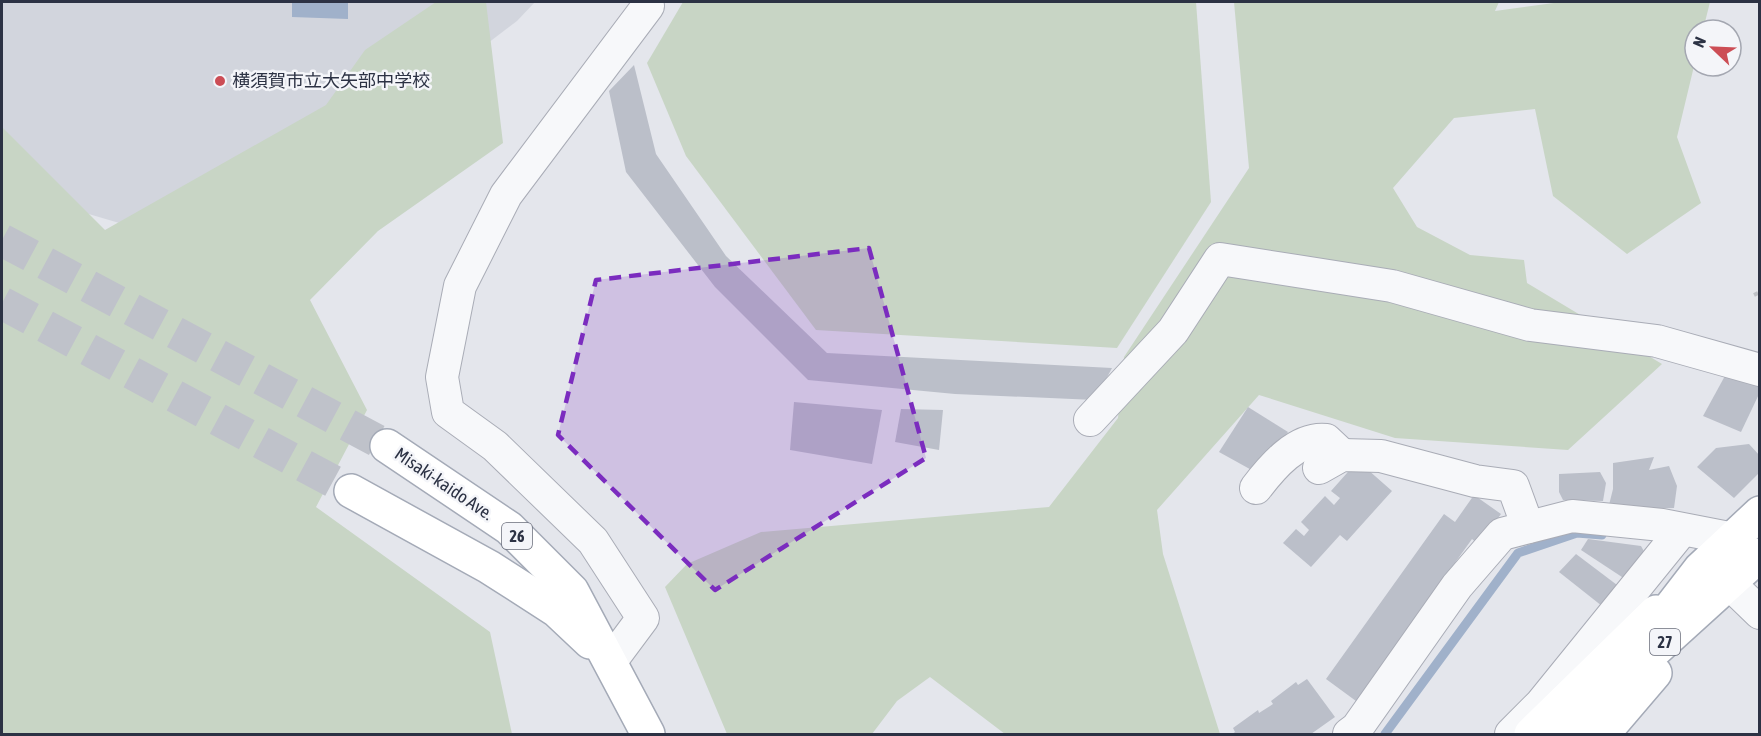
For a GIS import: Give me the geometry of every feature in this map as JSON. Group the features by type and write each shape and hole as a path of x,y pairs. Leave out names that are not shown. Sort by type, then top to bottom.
{"main road":[{"name":"Misaki-kaido Ave.","path":"387,447 509,528 572,591 611,661 648,735"},
{"name":"Misaki-kaido Ave.","path":"351,491 489,567 556,610 611,661"},
{"name":"27","path":"1600,700 1730,584 1760,513"},
{"name":"27","path":"1568,735 1600,700 1700,568 1747,547"},
{"path":"1531,735 1700,568"},
{"path":"1603,735 1730,584"}],"street":[{"path":"611,661 643,618 593,541 495,446 448,412 442,377 460,286 506,195 648,6"},
{"path":"1090,420 1173,331 1220,259 1392,286 1530,325 1657,341 1760,370"},
{"path":"1256,488 1281,460 1308,441 1326,440 1330,461 1381,456 1476,481 1513,486 1528,527"},
{"path":"1349,735 1357,728 1457,586 1502,534 1572,516 1662,525 1747,547"},
{"path":"1511,735 1541,704 1682,530"},
{"path":"1700,568 1730,584 1760,613"}],"path":[{"path":"1754,295 1760,292"}],"highlighted area":[{"path":"869,248 926,458 715,590 558,435 596,280"}],"shaded area":[{"name":"横須賀市立大矢部中学校","path":"2,2 535,2 517,21 359,141 133,227 58,205 2,160"}],"green space":[{"path":"436,2 486,2 503,143 378,231 310,300 367,410 316,507 490,632 512,734 2,734 2,127 105,230 326,105 365,50"},
{"path":"683,2 1196,2 1211,202 1117,348 816,330 686,156 647,63"},
{"path":"1234,2 1499,2 1495,11 1561,2 1710,2 1706,18 1683,18 1683,78 1691,78 1677,137 1701,203 1627,254 1553,196 1535,109 1454,118 1393,188 1417,227 1470,255 1524,260 1527,283 1662,364 1568,450 1395,438 1259,395 1157,510 1163,554 1220,734 1005,734 930,677 897,701 872,734 727,734 665,587 687,564 761,532 1049,507 1118,418 1124,357 1249,168"}],"water":[{"path":"292,2 348,2 348,19 292,17"}],"building":[{"path":"634,65 656,154 726,256 827,353 1112,368 1095,400 955,394 808,380 715,287 626,172 609,91"},
{"path":"1726,374 1760,386 1760,392 1741,432 1703,416"},
{"path":"794,402 882,410 872,464 790,450"},
{"path":"1248,407 1288,432 1257,473 1219,452"},
{"path":"901,409 943,410 939,450 895,442"},
{"path":"1749,444 1760,456 1760,472 1734,498 1697,467 1716,448"},
{"path":"1654,457 1649,470 1669,466 1677,486 1674,508 1608,509 1613,489 1613,463"},
{"path":"1355,464 1364,472 1367,469 1392,491 1347,541 1340,535 1311,567 1283,543 1296,529 1304,536 1309,530 1301,522 1325,496 1334,505 1340,498 1331,491"},
{"path":"1600,472 1606,483 1603,501 1563,500 1559,492 1559,474"},
{"path":"1474,495 1501,514 1479,545 1472,539 1356,701 1326,679 1444,514 1455,522"},
{"path":"1588,539 1641,546 1646,555 1625,579 1581,550"},
{"path":"1576,554 1621,588 1602,606 1559,572"},
{"path":"1307,679 1335,717 1311,734 1232,734 1235,732 1233,728 1258,710 1259,713 1273,704 1271,701 1296,682 1298,685"}],"waterway":[{"path":"1385,734 1518,553 1577,533 1602,535"}],"tunnel":[{"path":"2,240 387,446"},
{"path":"2,303 351,491"}],"place":[{"name":"横須賀市立大矢部中学校","path":"220,81"}]}
